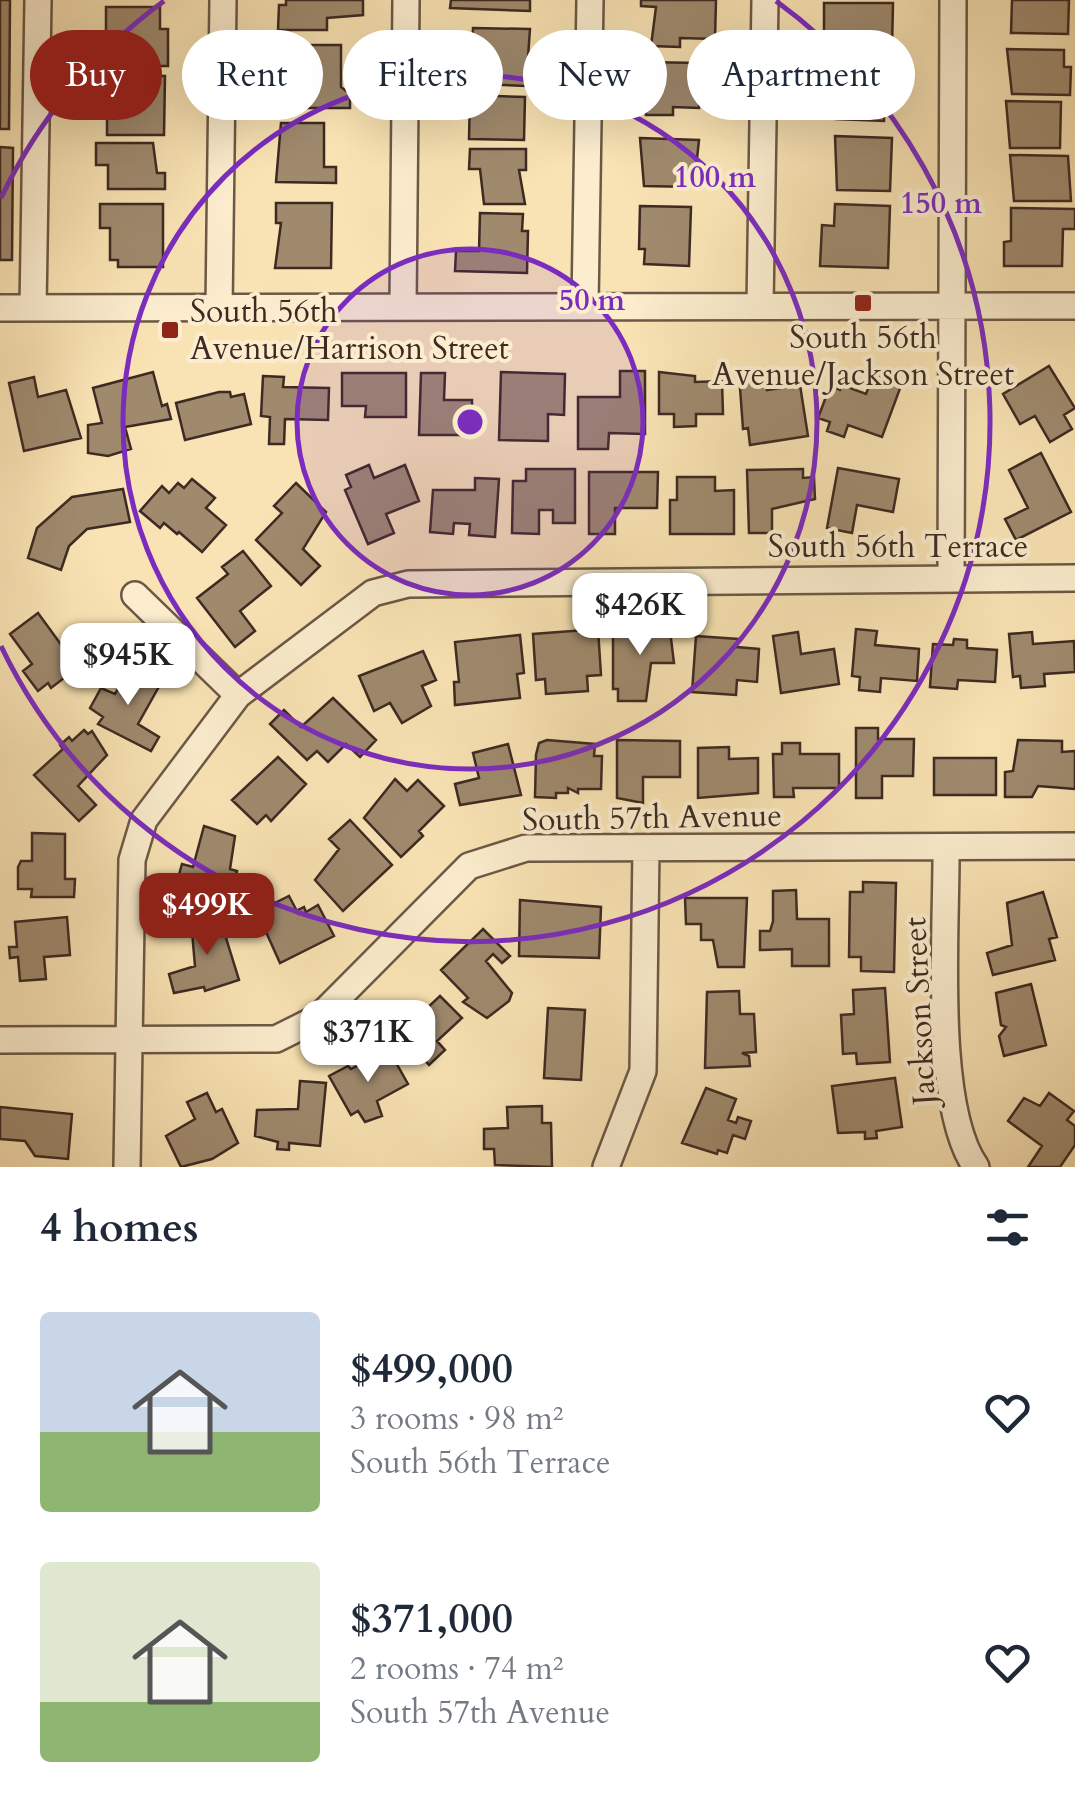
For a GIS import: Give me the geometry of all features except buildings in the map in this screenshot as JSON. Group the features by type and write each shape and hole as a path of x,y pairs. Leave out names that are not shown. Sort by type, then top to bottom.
{"street":[{"path":"34,308 38,0"},
{"path":"219,308 223,0"},
{"path":"403,306 406,0"},
{"path":"585,304 590,0"},
{"path":"760,306 765,0"},
{"path":"951,578 953,0"},
{"path":"0,308 1075,306"},
{"name":"South 56th Terrace","path":"127,1167 132,860 144,820 238,696 372,593 408,584 1075,578"},
{"path":"135,595 238,696"},
{"name":"South 57th Avenue","path":"0,1040 130,1043 276,1039 318,1018 469,866 526,848 1075,846"},
{"name":"Jackson Street","path":"946,847 949,1088 967,1154 976,1167"},
{"path":"606,1167 643,1071 646,848"}],"place":[{"name":"South 56th Avenue/Jackson Street","path":"863,303"},
{"name":"South 56th Avenue/Harrison Street","path":"170,330"}]}
